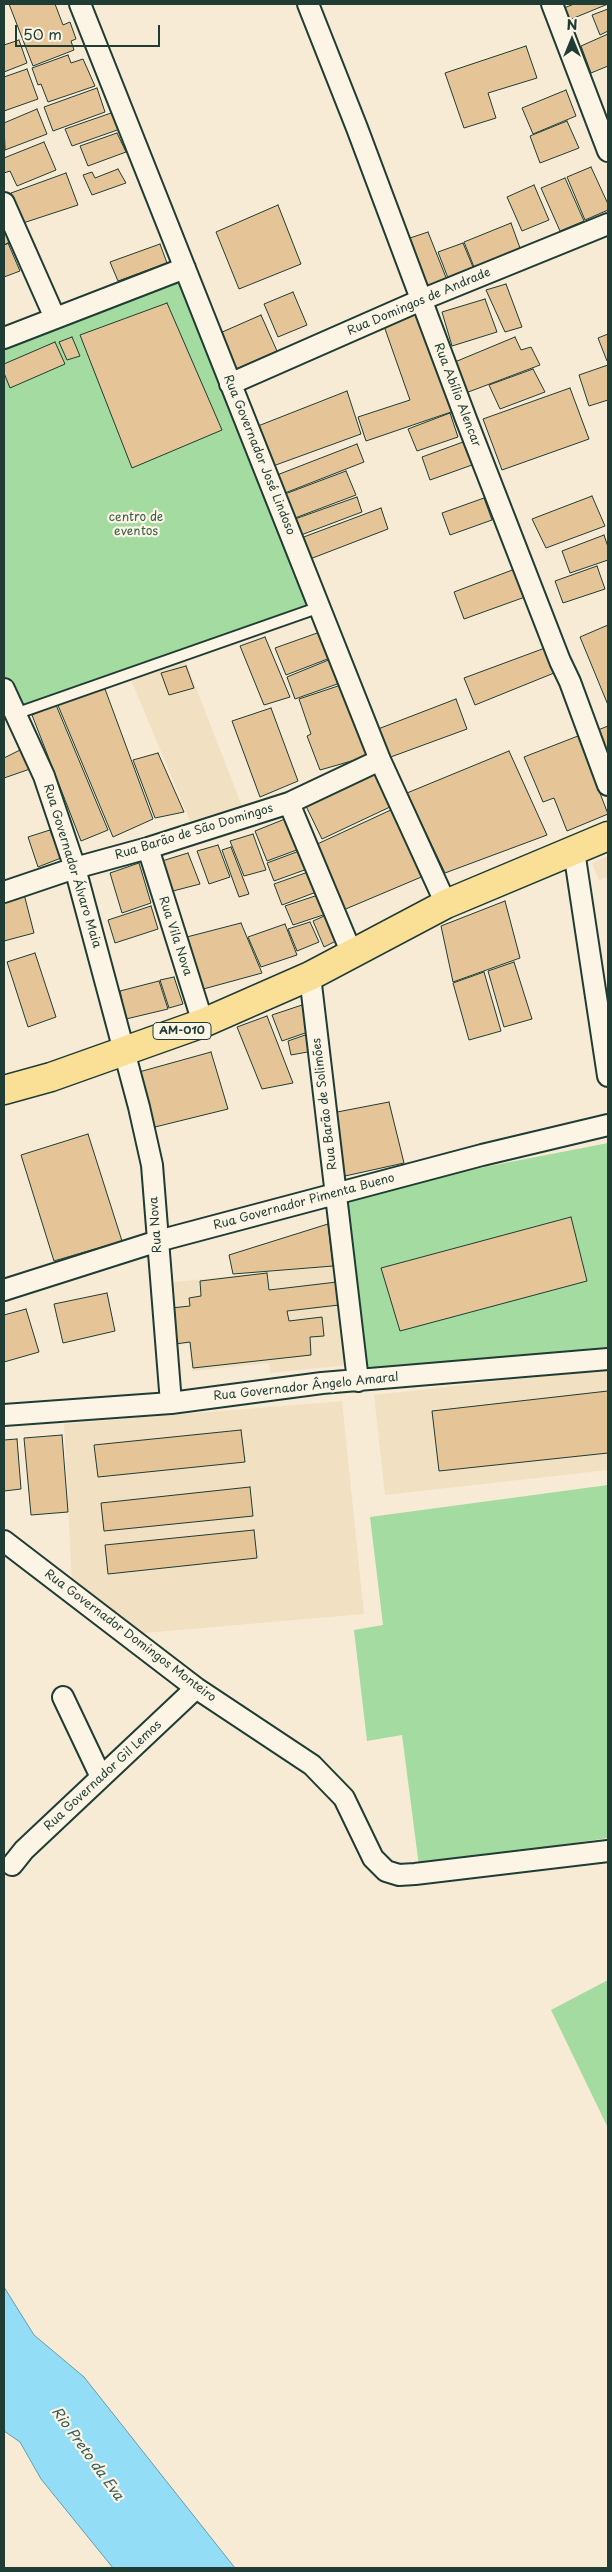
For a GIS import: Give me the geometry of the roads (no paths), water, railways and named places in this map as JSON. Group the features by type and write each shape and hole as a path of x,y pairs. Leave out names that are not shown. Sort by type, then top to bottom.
{"main road":[{"name":"AM-010","path":"4,1090 51,1076 203,1023 310,976 446,904 608,836"}],"street":[{"name":"Rua Governador José Lindoso","path":"80,4 380,760 446,904"},
{"name":"Rua Abílio Alencar","path":"308,4 608,785"},
{"path":"552,4 608,152"},
{"path":"4,203 55,318"},
{"name":"Rua Domingos de Andrade","path":"230,384 421,300 608,224"},
{"path":"4,338 185,268"},
{"name":"Rua Governador Álvaro Maia","path":"4,688 44,776 75,868 102,960 123,1050"},
{"name":"Rua Barão de São Domingos","path":"4,892 75,868 148,848 289,803 380,760"},
{"path":"289,803 352,954"},
{"name":"Rua Vila Nova","path":"148,848 203,1023"},
{"path":"574,851 608,1076"},
{"name":"Rua Barão de Solimões","path":"310,976 358,1381"},
{"name":"Rua Nova","path":"123,1050 139,1107 152,1165 171,1403"},
{"name":"Rua Governador Pimenta Bueno","path":"4,1290 158,1241 336,1193 608,1125"},
{"name":"Rua Governador Ângelo Amaral","path":"4,1415 171,1403 322,1383 608,1359"},
{"name":"Rua Governador Domingos Monteiro","path":"4,1541 196,1688 312,1765 344,1798 373,1858 386,1871 399,1875 415,1874 608,1851"},
{"name":"Rua Governador Gil Lemos","path":"12,1865 24,1850 196,1688"},
{"path":"63,1697 102,1777"}],"lane":[{"path":"15,714 320,607"}],"water":[{"name":"Rio Preto da Eva","path":"4,2287 34,2335 84,2377 235,2568 113,2568 41,2479 20,2442 4,2431"}],"park label":[{"name":"centro de eventos","path":"136,525"}]}
